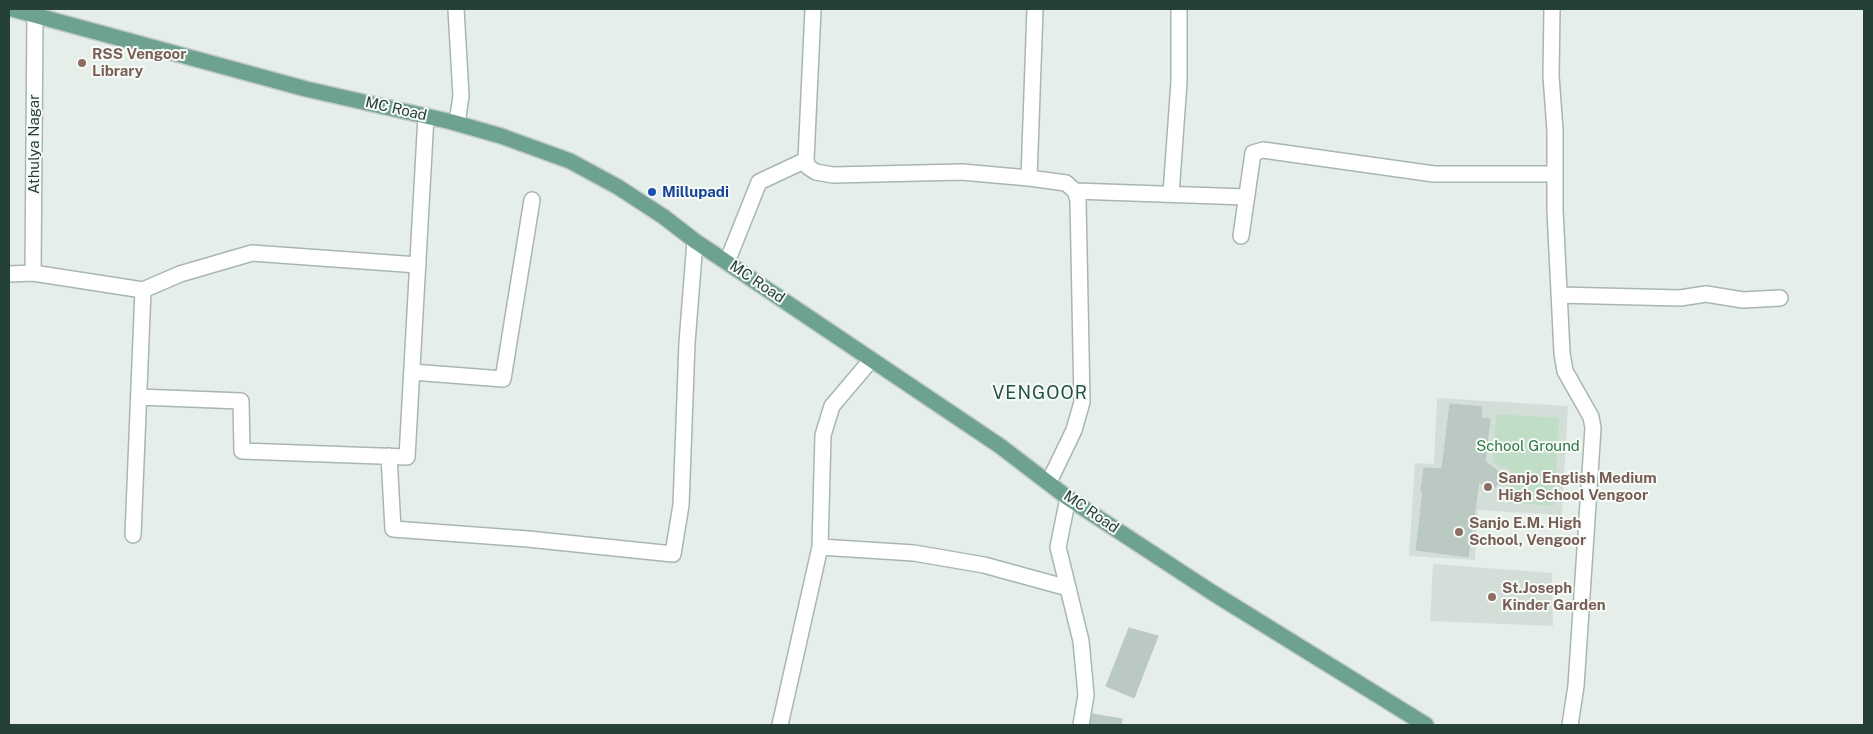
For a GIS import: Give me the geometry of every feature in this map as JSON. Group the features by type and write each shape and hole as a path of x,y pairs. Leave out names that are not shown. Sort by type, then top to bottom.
{"main road":[{"name":"MC Road","path":"14,9 306,89 457,123 501,136 570,161 618,187 664,217 695,241 1000,446 1050,482 1068,498 1213,593 1426,725"}],"street":[{"path":"456,9 461,96 457,123"},
{"path":"813,9 806,160 808,167 816,172 834,175 962,172 1029,178 1066,183 1075,191 1078,200 1082,402 1074,430 1050,482"},
{"path":"1029,178 1035,9"},
{"path":"1171,194 1179,82 1179,9"},
{"path":"1552,9 1551,66 1555,130 1562,354 1565,371 1591,417 1593,428 1576,686 1570,725"},
{"name":"Athulya Nagar","path":"34,273 35,15"},
{"path":"139,397 241,401 242,451 407,457 426,116"},
{"path":"1240,236 1253,153 1263,150 1434,174 1555,174"},
{"path":"727,262 759,182 806,160"},
{"path":"1075,191 1246,197"},
{"path":"412,372 503,379 532,200"},
{"path":"389,456 392,529 528,539 673,554 681,505 687,343 695,241"},
{"path":"9,274 34,273 143,290 180,274 252,252 418,265"},
{"path":"133,535 143,290"},
{"path":"1559,295 1680,298 1706,294 1743,300 1780,298"},
{"path":"780,725 820,547 823,435 832,406 871,360"},
{"path":"1068,498 1058,548 1081,641 1086,695 1081,725"},
{"path":"820,547 914,553 984,566 1068,588"}],"shaded area":[{"name":"Sanjo English Medium High School Vengoor","path":"1437,398 1568,406 1562,515 1478,510 1475,560 1409,556 1415,463 1434,464"},
{"name":"St.Joseph Kinder Garden","path":"1433,564 1552,573 1553,626 1430,621"}],"green space":[{"name":"School Ground","path":"1496,414 1559,418 1554,506 1509,503 1511,470 1493,463"}],"building":[{"path":"1450,404 1482,407 1481,418 1490,419 1485,461 1504,476 1491,492 1479,482 1468,557 1416,550 1424,468 1442,469"},
{"path":"1129,628 1158,636 1134,698 1106,686"},
{"path":"1092,714 1122,719 1121,725 1090,725"}],"place":[{"name":"RSS Vengoor Library","path":"82,63"},
{"name":"Millupadi","path":"652,192"},
{"name":"Sanjo English Medium High School Vengoor","path":"1488,487"},
{"name":"Sanjo E.M. High School, Vengoor","path":"1459,532"},
{"name":"St.Joseph Kinder Garden","path":"1492,597"}],"district":[{"name":"VENGOOR","path":"1040,393"}]}
